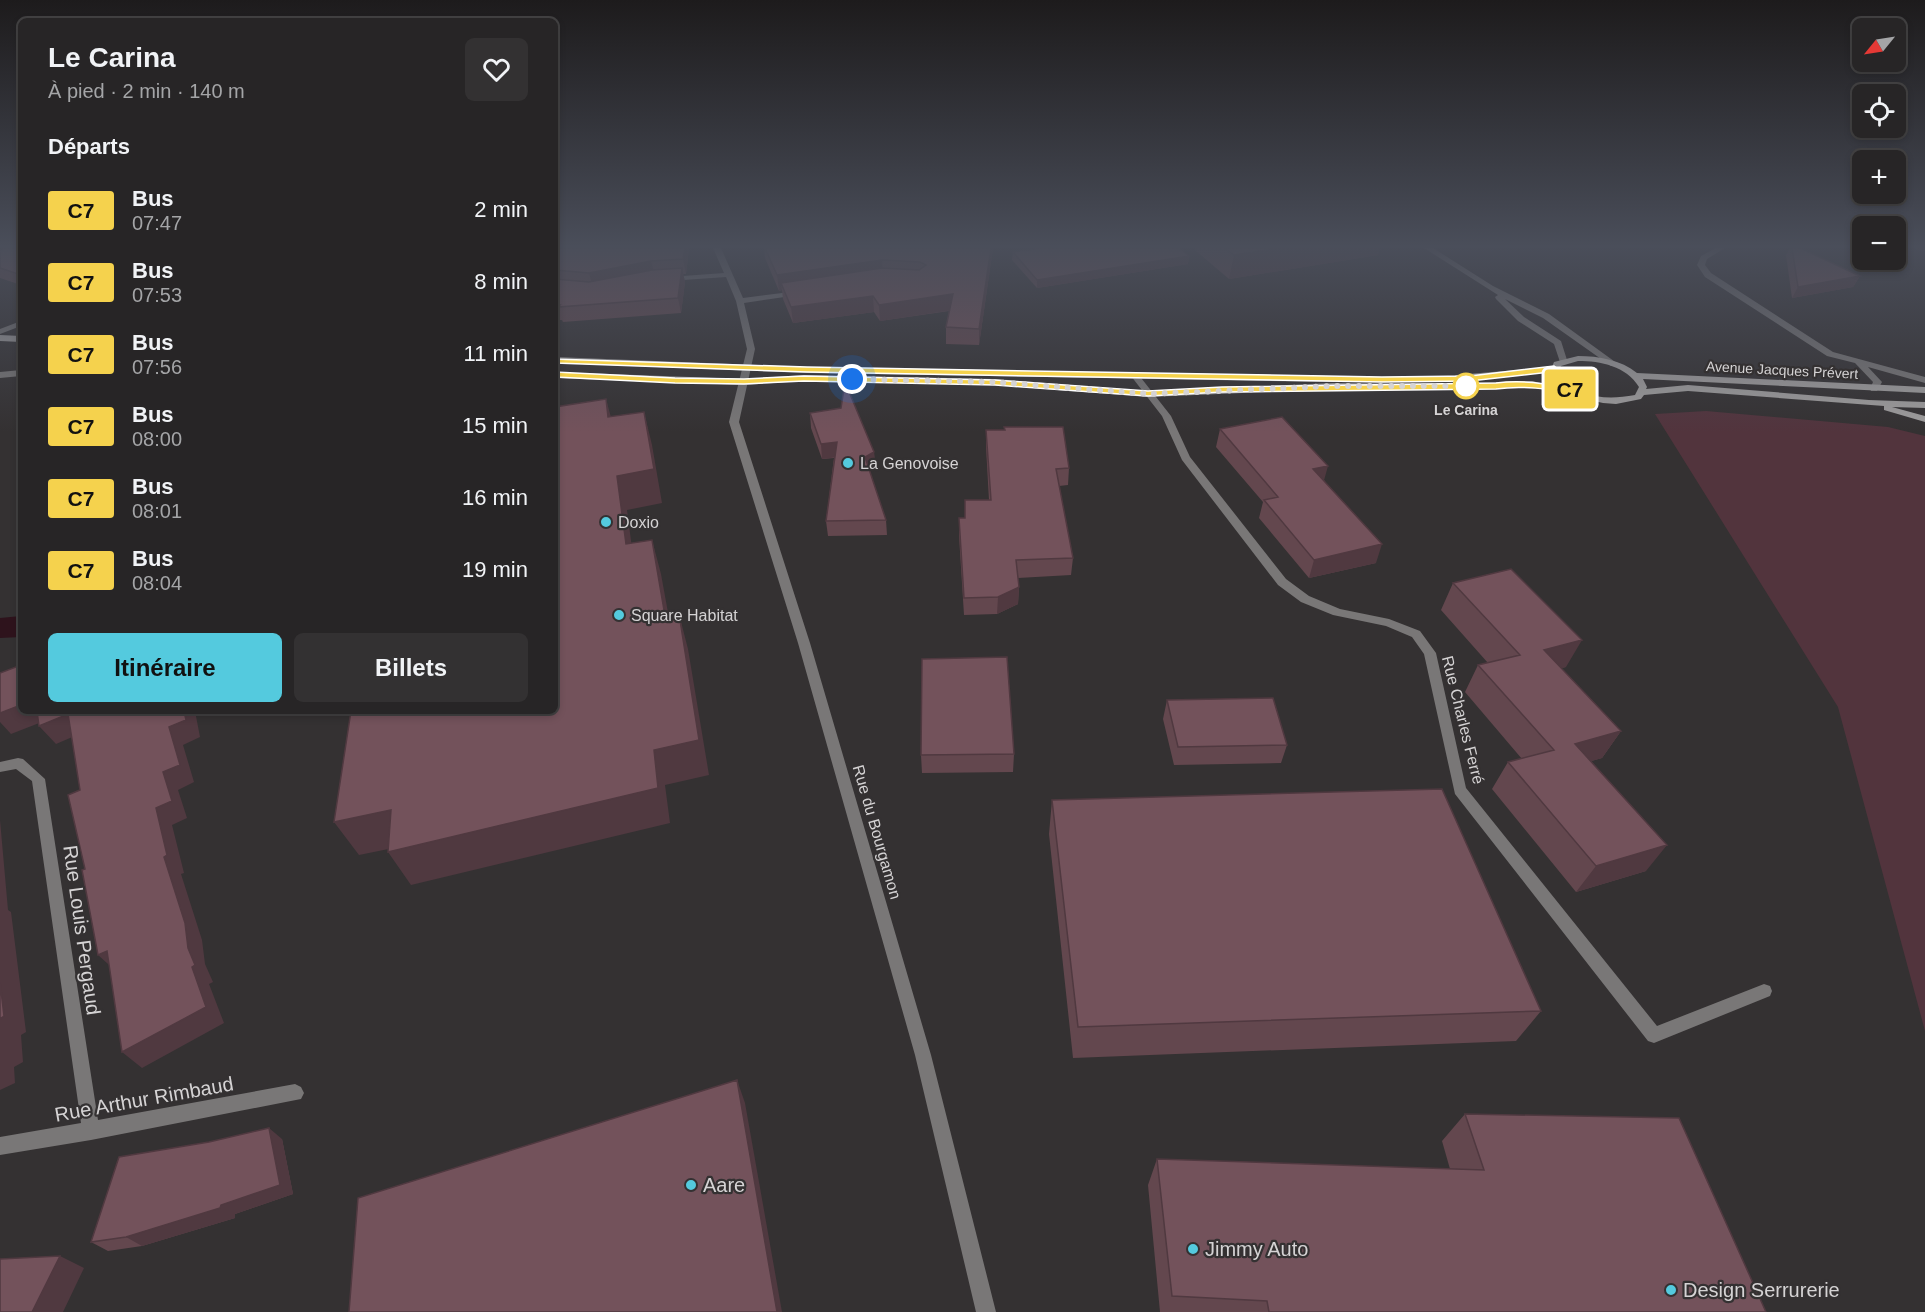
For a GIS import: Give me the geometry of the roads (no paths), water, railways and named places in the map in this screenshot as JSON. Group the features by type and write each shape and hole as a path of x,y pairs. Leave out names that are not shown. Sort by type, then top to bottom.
{"main road":[{"path":"0,338 18,339"},
{"path":"558,360 1135,376 1393,380 1470,378 1554,369 1563,360 1586,358 1614,364 1637,376 1644,387 1643,392"},
{"path":"1554,369 1558,380 1575,392"},
{"path":"558,375 744,382 804,378 995,382 1148,394 1222,389 1512,384 1532,384 1575,392"},
{"name":"Avenue Jacques Prévert","path":"1637,376 1925,390"},
{"name":"Avenue Jacques Prévert","path":"1575,392 1616,401 1629,400 1643,392 1688,388 1869,403 1925,405"},
{"path":"1869,403 1925,419"}],"street":[{"name":"Rue du Bourgamon","path":"742,309 751,349 734,422 804,643 920,1044 986,1312"},
{"path":"1511,309 1521,319 1558,343 1563,360"},
{"path":"1532,309 1546,316 1614,364"},
{"path":"1759,309 1830,354 1925,380"},
{"path":"0,332 18,324"},
{"path":"1857,361 1878,381 1874,389"},
{"path":"0,375 18,373"},
{"name":"Rue Charles Ferré","path":"1135,376 1166,416 1185,458 1282,582 1305,599 1337,612 1389,623 1416,634 1430,653 1460,790 1654,1035 1764,992"},
{"name":"Rue Louis Pergaud","path":"0,767 18,764 38,779 91,1131"},
{"name":"Rue Arthur Rimbaud","path":"0,1146 295,1093"}],"place":[{"name":"Le Carina","path":"1466,386"},
{"name":"La Genovoise","path":"848,463"},
{"name":"Doxio","path":"606,522"},
{"name":"Square Habitat","path":"619,615"},
{"name":"Aare","path":"691,1185"},
{"name":"Jimmy Auto","path":"1193,1249"},
{"name":"Design Serrurerie","path":"1671,1290"}]}
